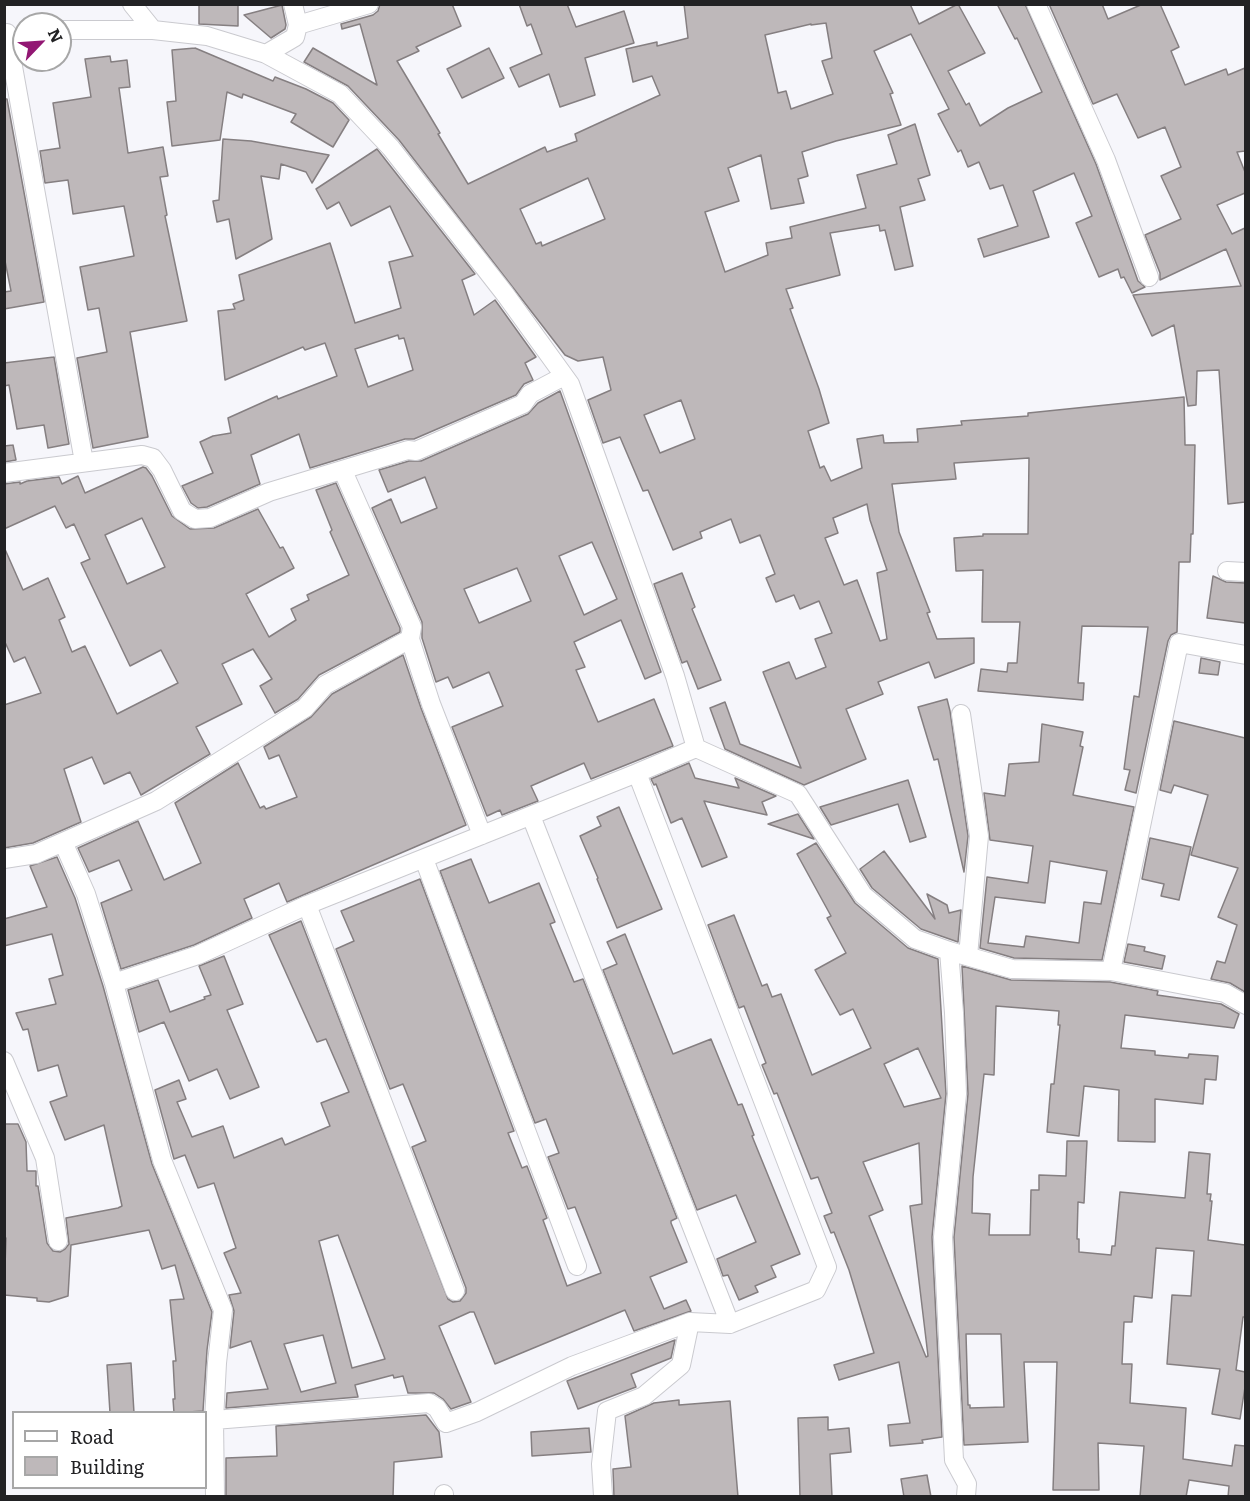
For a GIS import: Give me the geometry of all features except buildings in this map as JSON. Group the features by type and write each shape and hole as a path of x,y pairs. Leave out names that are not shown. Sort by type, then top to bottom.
{"street":[{"path":"132,4 153,30"},
{"path":"266,54 295,37 298,25 293,4"},
{"path":"298,25 369,4"},
{"path":"1036,4 1106,160 1149,277"},
{"path":"72,30 153,30 207,36 266,54 340,94 391,148 505,294 570,384 675,676 696,748"},
{"path":"19,72 84,462"},
{"path":"4,473 142,455 153,458 162,470 182,511 195,519 210,518 269,492 408,450 416,451 523,404 530,394 564,376"},
{"path":"343,471 412,627 410,639 431,704 482,835"},
{"path":"4,859 36,854 156,801 305,708 325,685 410,639"},
{"path":"1111,971 1179,643 1245,655"},
{"path":"961,714 980,836 968,956"},
{"path":"114,983 198,955 307,905 696,748 798,794 863,895 915,939 1012,969 1111,971 1225,993 1245,1005"},
{"path":"214,1420 429,1404 437,1408 446,1423 477,1412 572,1366 690,1322 730,1324 816,1290 827,1267 637,773"},
{"path":"531,816 730,1324"},
{"path":"63,843 86,894 114,983 162,1160 223,1310 214,1420 215,1497"},
{"path":"424,859 577,1266"},
{"path":"307,905 455,1291"},
{"path":"949,951 957,1094 944,1237 954,1460 967,1484 966,1497"},
{"path":"4,1061 45,1158 58,1241"},
{"path":"603,1497 601,1464 607,1411 644,1395 681,1365 690,1322"}]}
